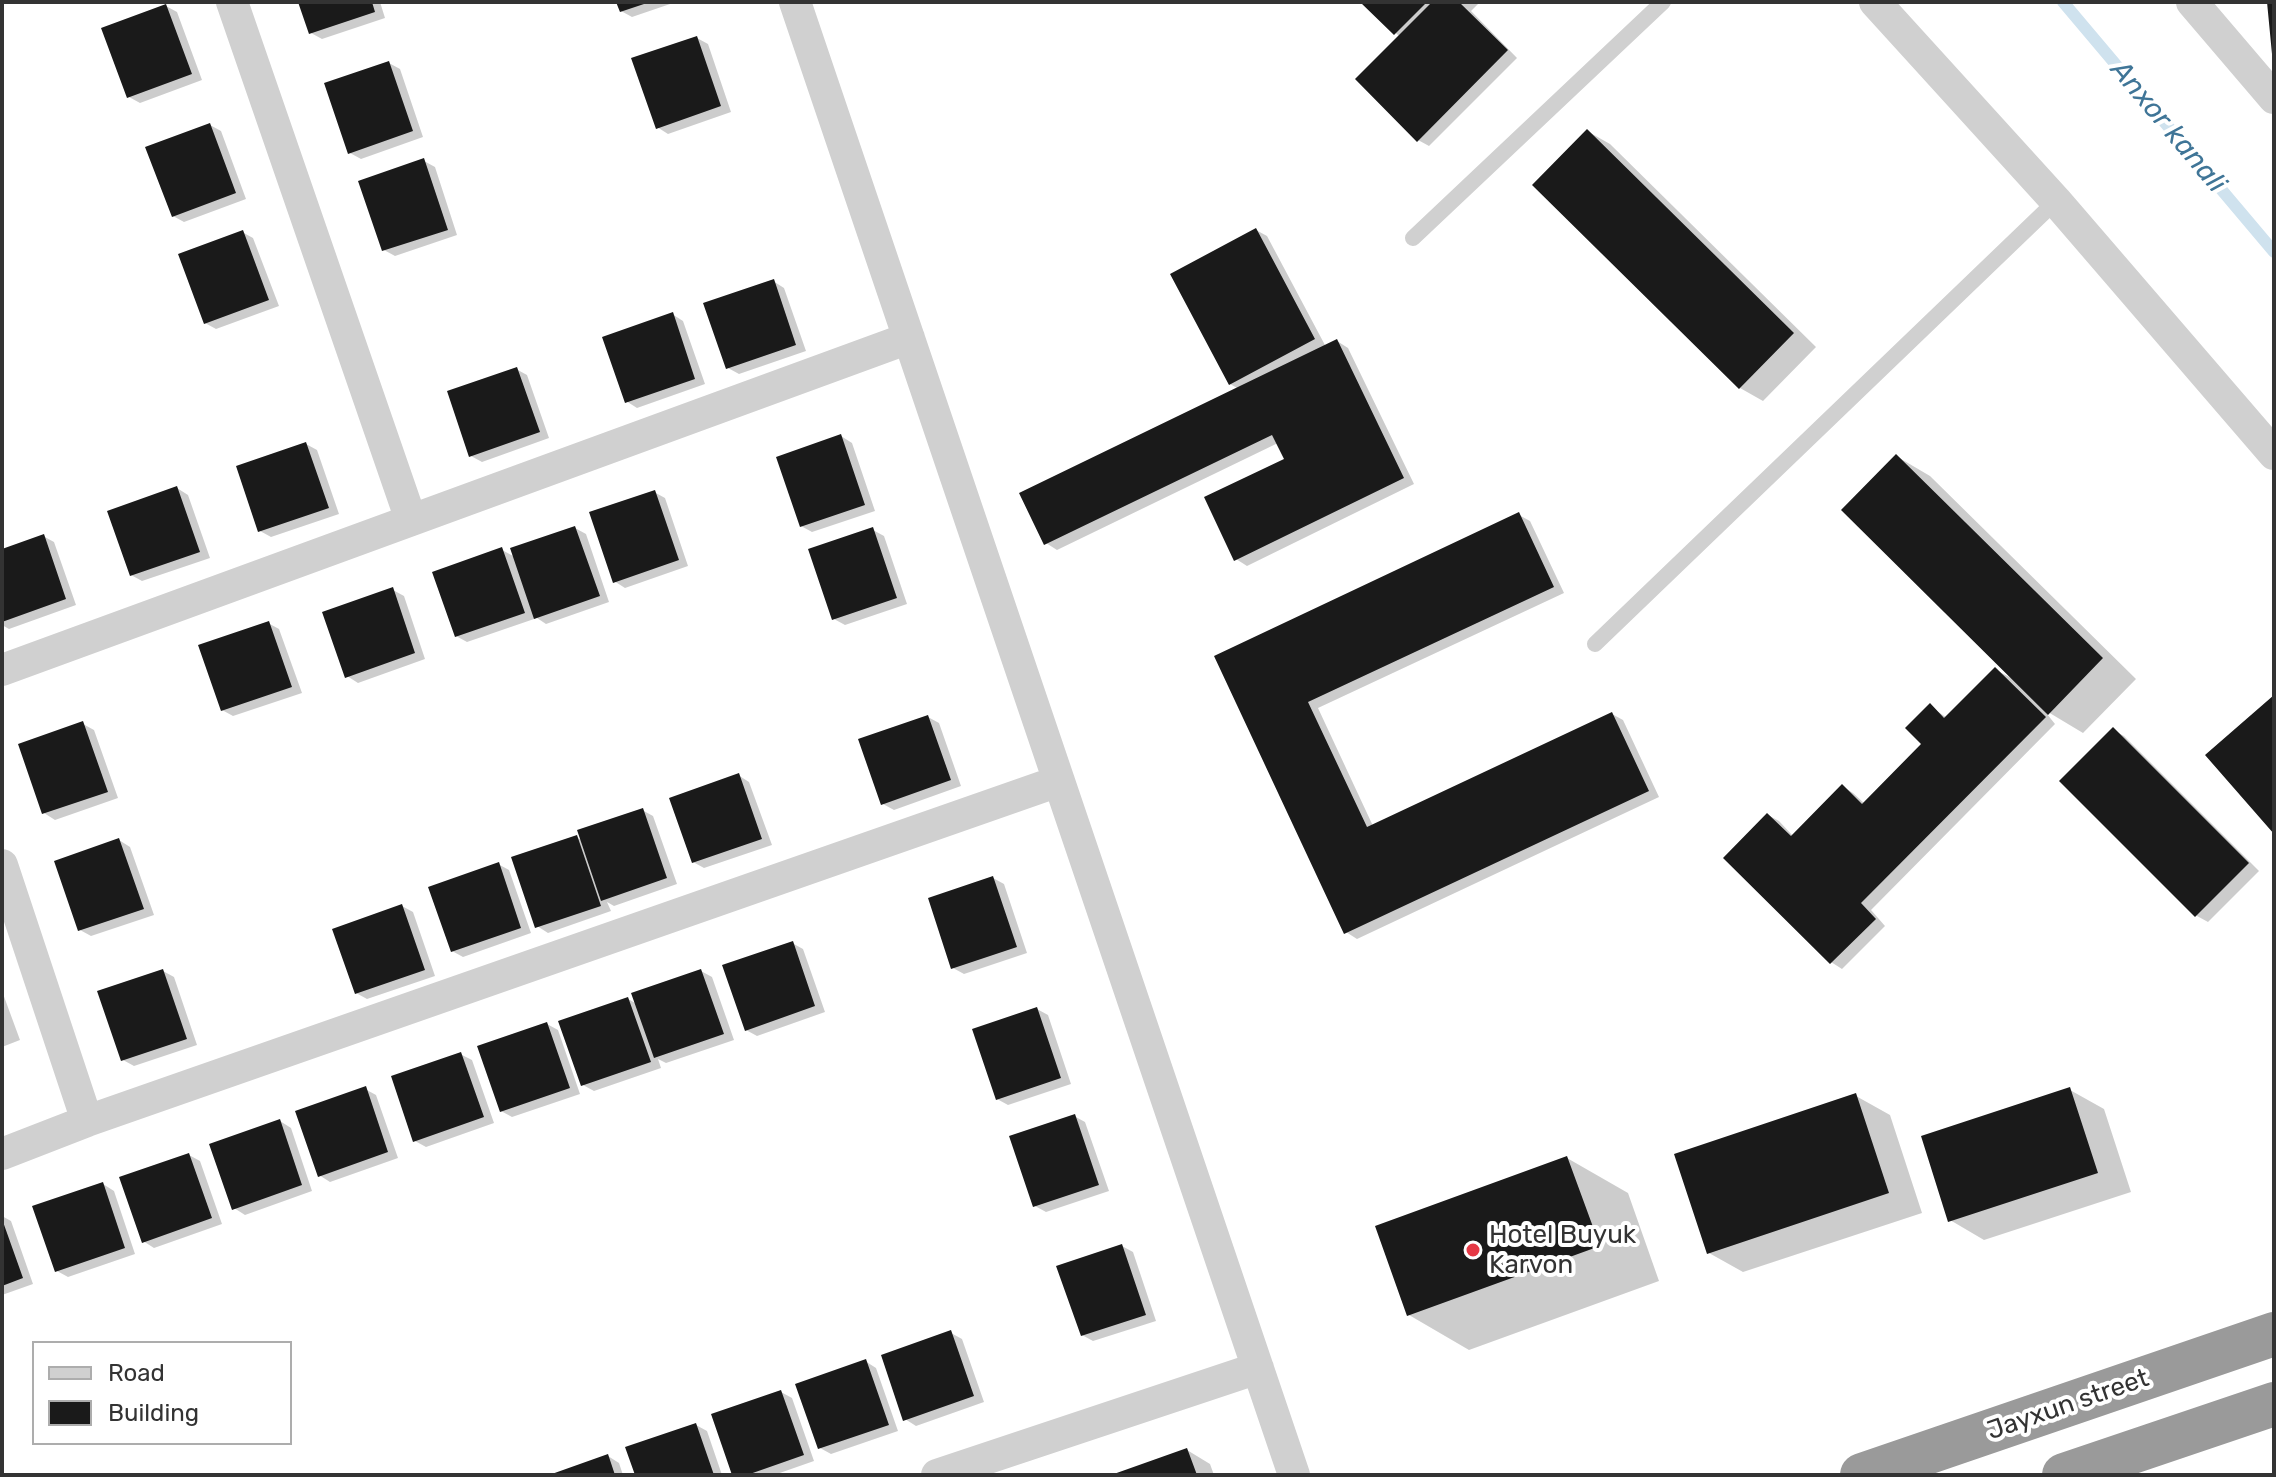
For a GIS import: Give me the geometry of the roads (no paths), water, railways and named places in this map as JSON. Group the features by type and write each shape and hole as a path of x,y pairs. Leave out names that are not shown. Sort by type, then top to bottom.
{"highway":[{"name":"Jayxun street","path":"1862,1475 2274,1334"},
{"path":"2064,1475 2274,1404"}],"street":[{"path":"232,2 411,520"},
{"path":"795,2 1294,1475"},
{"path":"1875,2 2056,201 2274,454"},
{"path":"2192,2 2274,98"},
{"path":"2,670 909,338"},
{"path":"2,1154 87,1121 1059,781"},
{"path":"2,865 87,1121"},
{"path":"937,1475 1258,1368"}],"lane":[{"path":"1413,238 1663,2"},
{"path":"1595,644 2056,201"}],"waterway":[{"name":"Anxor kanali","path":"2063,2 2274,252"}],"place":[{"name":"Hotel Buyuk Karvon","path":"1473,1250"}]}
